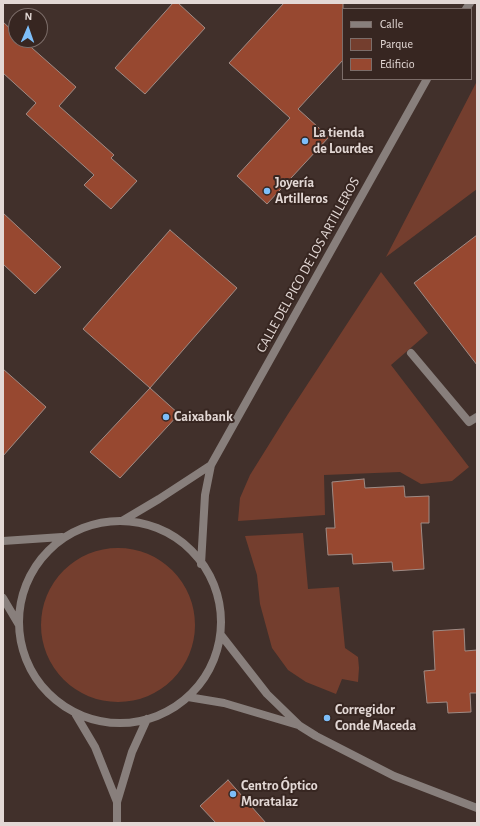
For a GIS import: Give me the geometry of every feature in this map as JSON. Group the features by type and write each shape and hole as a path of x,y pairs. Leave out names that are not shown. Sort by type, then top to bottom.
{"street":[{"name":"CALLE DEL PICO DE LOS ARTILLEROS","path":"201,564 205,495 211,465 426,80"},
{"path":"411,353 469,422 477,417"},
{"name":"CALLE DEL PICO DE LOS ARTILLEROS","path":"122,521 211,465"},
{"path":"3,541 62,537 83,528 103,523 122,521 145,524 167,533 185,546 201,564 213,582 221,620 221,635 216,659 206,680 188,697 147,719 116,722 99,721 76,715 57,702 36,681 21,647 19,625 22,595 29,577 44,554 62,537"},
{"path":"3,598 19,625"},
{"path":"221,635 267,694 300,726 316,736 394,776 477,808"},
{"path":"188,697 224,703 300,726"},
{"path":"76,715 95,747 117,802"},
{"path":"117,823 117,802 132,752 147,719"}],"green space":[{"path":"477,81 477,189 386,257"},
{"path":"381,272 428,333 391,365 469,467 452,481 421,484 400,472 324,475 325,515 238,521 240,498 250,475"},
{"path":"303,533 308,589 339,587 345,648 358,657 358,682 342,679 336,694 306,682 288,670 272,648 260,604 257,575 245,536"},
{"path":"118,548 133,550 154,557 161,561 177,576 182,582 189,596 195,625 193,640 186,661 182,668 167,684 161,689 147,696 118,702 103,700 82,693 75,689 59,674 54,668 47,654 41,625 43,610 50,589 54,582 69,566 75,561 89,554"}],"building":[{"path":"173,3 178,3 205,28 145,94 115,68"},
{"path":"284,3 343,3 342,61 298,109 329,137 267,204 237,176 290,118 229,63"},
{"path":"3,22 8,27 8,48 32,48 76,87 59,106 114,155 111,158 137,181 111,209 84,185 94,175 26,114 36,103 3,73"},
{"path":"3,213 61,267 35,294 3,264"},
{"path":"170,230 237,288 150,388 83,329"},
{"path":"477,235 477,365 414,283"},
{"path":"3,369 46,407 3,456"},
{"path":"150,388 179,414 120,478 90,452"},
{"path":"364,479 365,488 404,486 405,497 429,496 429,523 421,523 424,569 393,571 392,562 353,564 352,554 328,555 326,528 335,528 332,482"},
{"path":"464,629 465,651 477,650 477,693 470,693 471,712 448,713 447,702 427,703 424,671 435,670 433,631"},
{"path":"228,780 266,823 216,823 200,806"}],"place":[{"name":"La tienda de Lourdes","path":"305,141"},
{"name":"Joyería Artilleros","path":"267,191"},
{"name":"Caixabank","path":"166,417"},
{"name":"Corregidor Conde Maceda","path":"327,718"},
{"name":"Centro Óptico Moratalaz","path":"233,794"}]}
